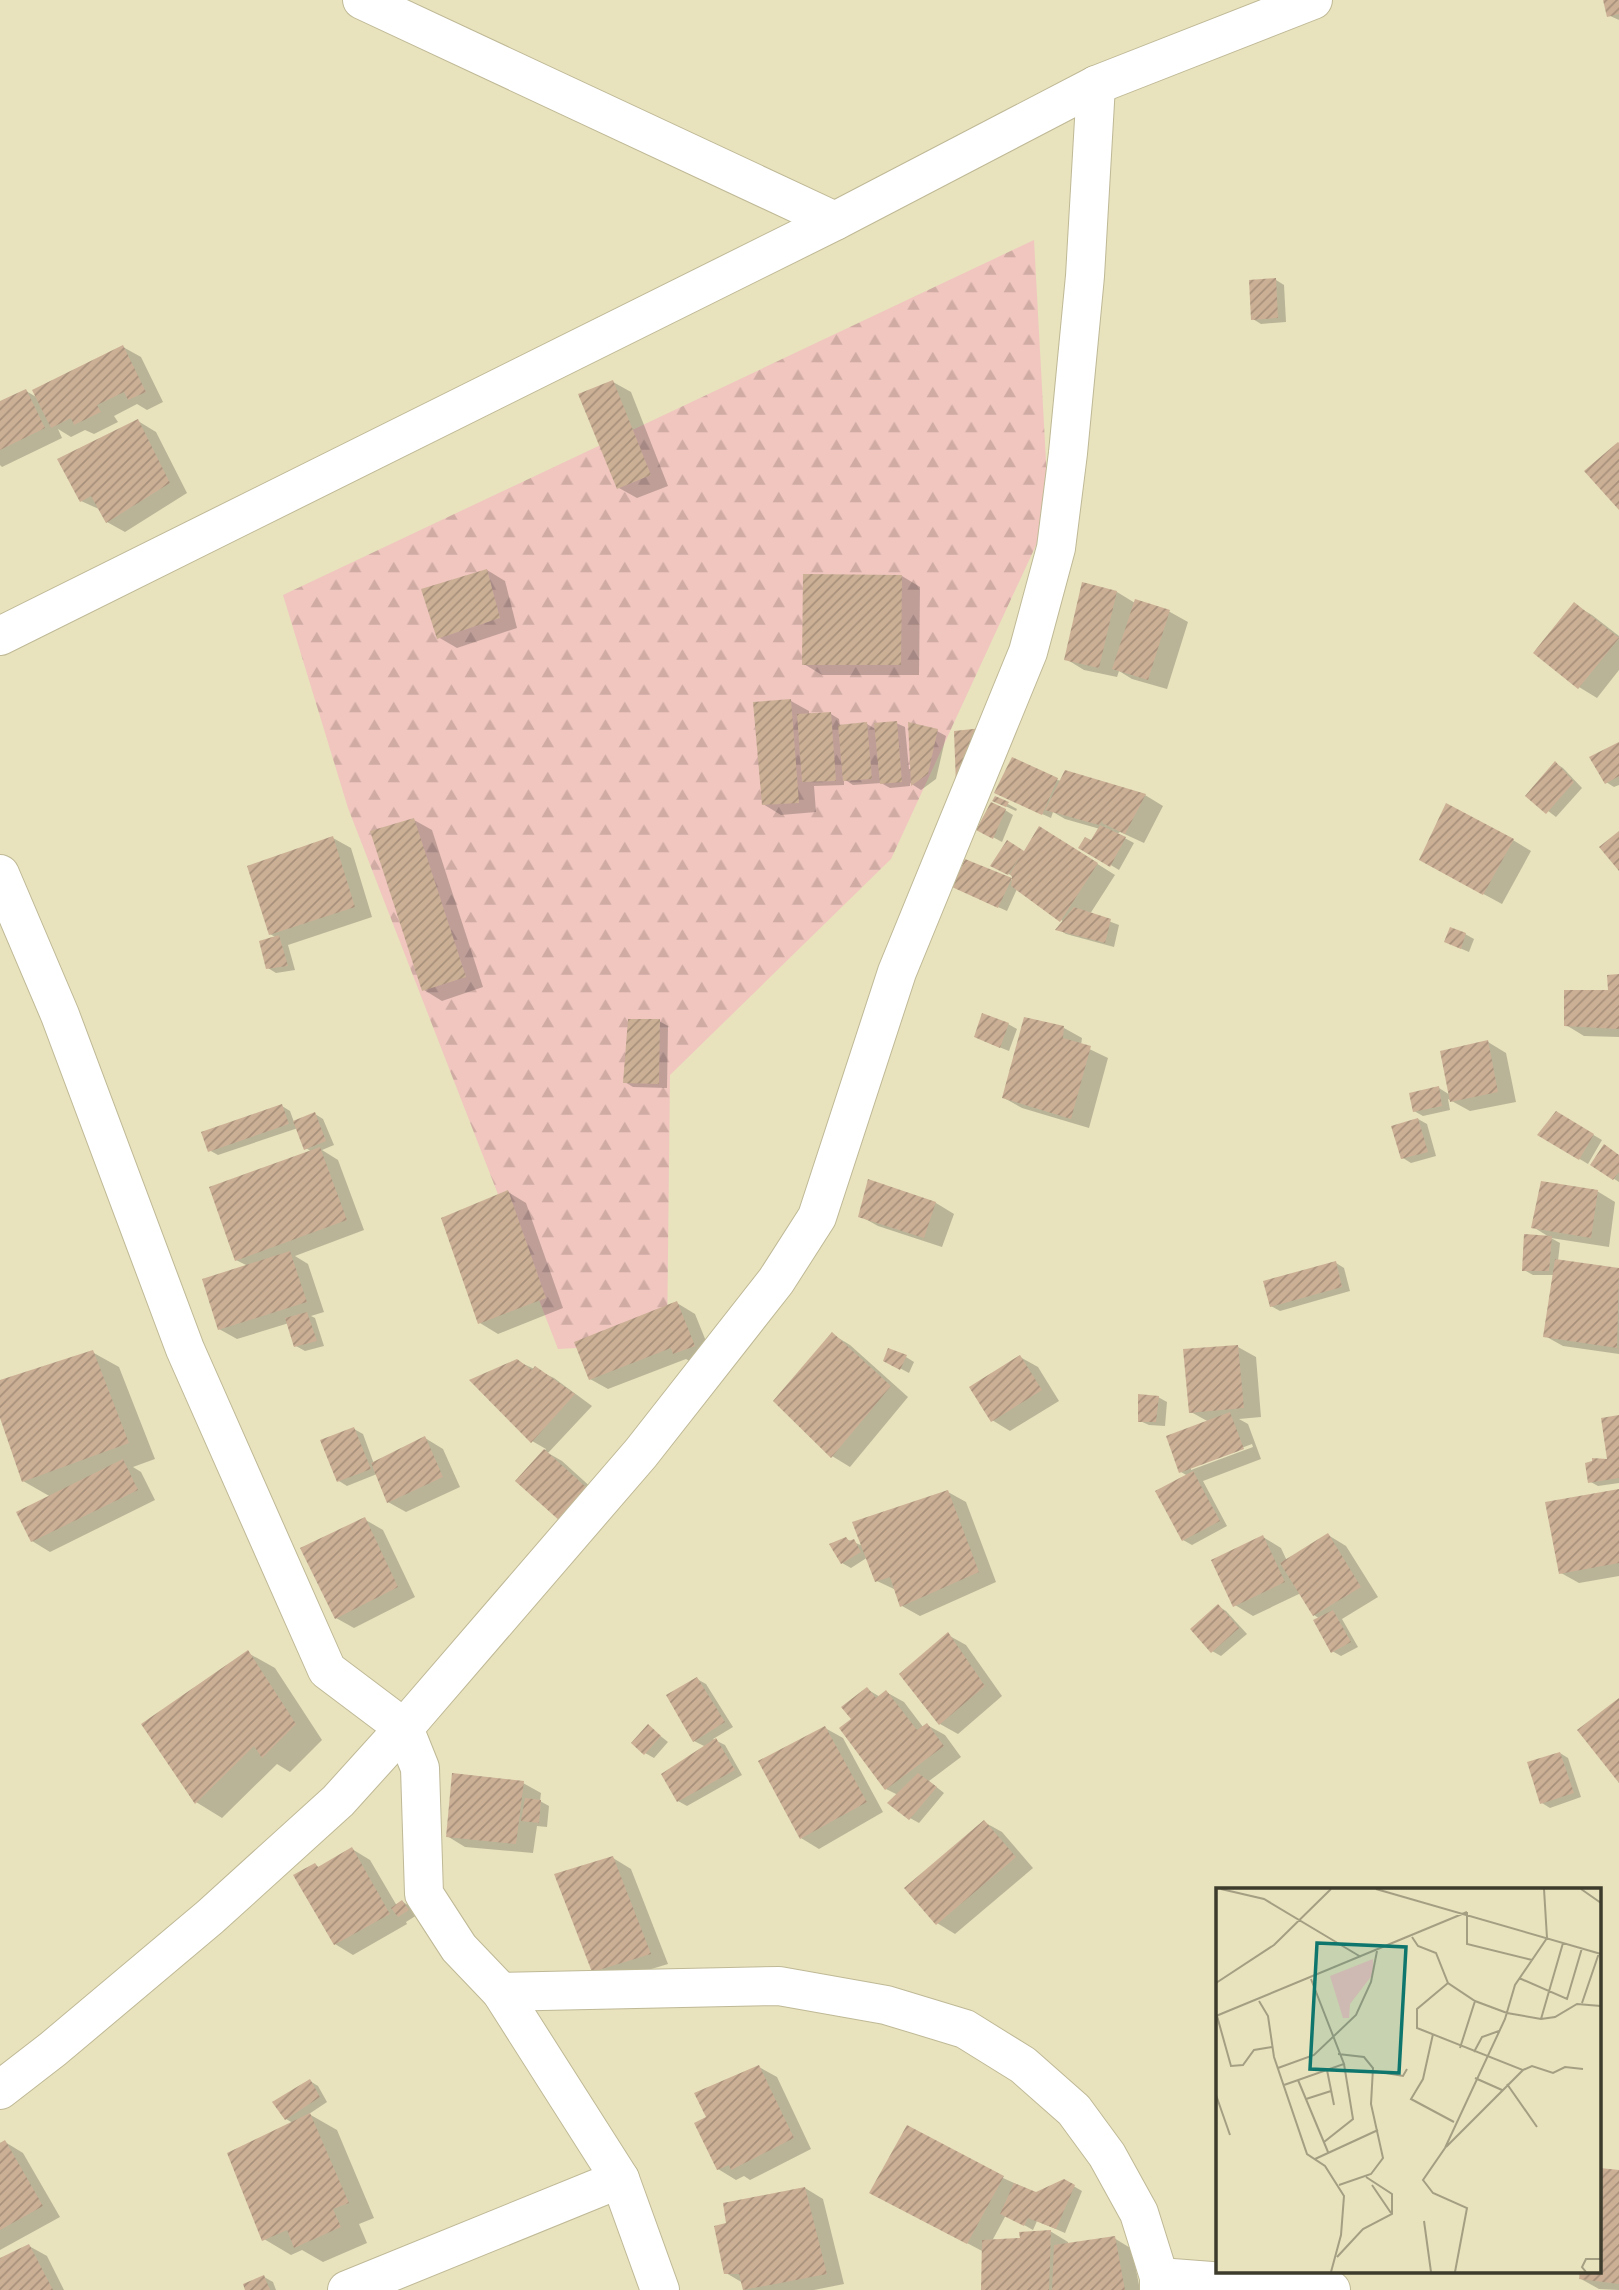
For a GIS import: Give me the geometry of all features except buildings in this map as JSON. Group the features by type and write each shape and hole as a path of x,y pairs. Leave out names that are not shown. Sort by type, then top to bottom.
{"street":[{"path":"362,0 835,221"},
{"path":"0,636 835,221 1096,85 1308,2"},
{"path":"0,2090 53,2049 220,1908 338,1801 641,1453 776,1281 817,1217 897,972 1028,652 1056,548 1085,276 1096,85"},
{"path":"0,874 60,1015 185,1349 327,1670 404,1728 419,1768 424,1894 459,1948 501,1992 620,2179 660,2290"},
{"path":"501,1992 779,1986 886,2005 965,2029 1023,2065 1074,2110 1107,2155 1139,2213 1159,2284 1331,2290"},
{"path":"346,2290 620,2179"}],"green space":[{"path":"1034,240 1049,517 891,859 670,1075 667,1343 558,1349 348,808 283,595"}]}
